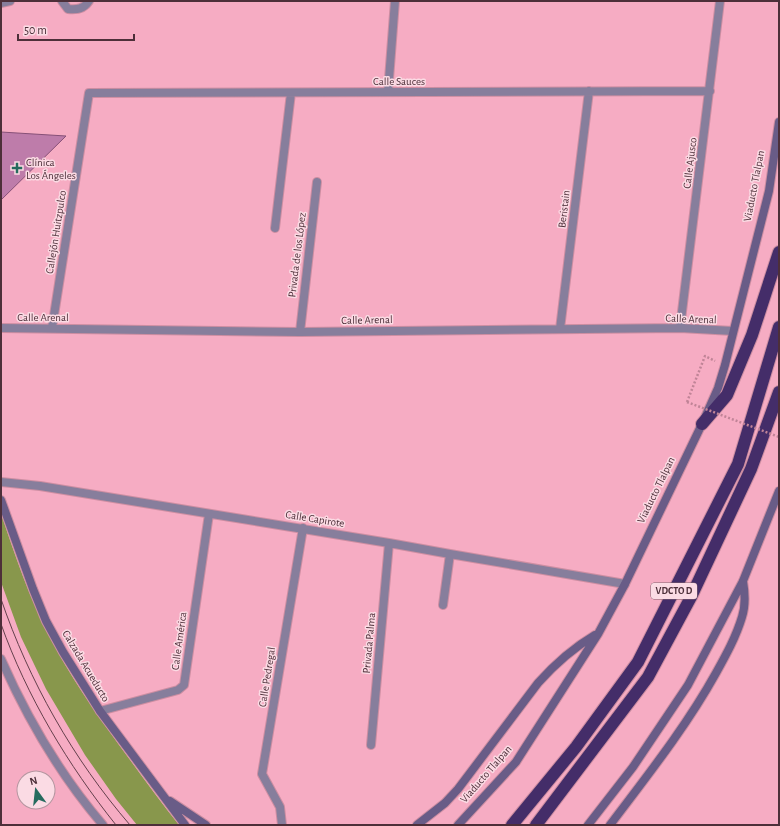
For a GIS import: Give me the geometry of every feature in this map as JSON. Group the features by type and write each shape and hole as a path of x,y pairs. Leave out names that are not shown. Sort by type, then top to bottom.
{"highway":[{"path":"702,424 727,395 752,335 779,252"},
{"name":"VDCTO D","path":"512,825 576,748 638,662 738,464 779,327"},
{"name":"VDCTO D","path":"536,825 648,677 691,597 751,469 779,392"}],"main road":[{"name":"Viaducto Tlalpan","path":"458,825 516,762 598,634 625,584 702,424 718,388 769,191 779,122"},
{"path":"588,825 633,767 688,685 743,581 779,492"},
{"name":"Calzada Acueducto","path":"1,500 46,621 63,652 100,711 185,825"},
{"path":"610,825 688,720 724,658 742,617 745,604 743,581"},
{"path":"416,825 445,803 458,789 551,668 581,644 598,634"},
{"path":"165,798 206,825"}],"street":[{"path":"1,3 10,1"},
{"path":"62,1 68,9 78,10 86,6 89,1"},
{"path":"388,92 395,1"},
{"name":"Calle Ajusco","path":"680,328 720,1"},
{"name":"Beristain","path":"560,329 589,91"},
{"name":"Calle Sauces","path":"89,93 710,91"},
{"name":"Callejón Huitzpulco","path":"52,328 89,93"},
{"path":"275,228 291,93"},
{"name":"Privada de los López","path":"300,332 317,182"},
{"name":"Calle Arenal","path":"1,328 300,332 680,328 733,331"},
{"name":"Calle Capirote","path":"1,482 40,486 389,542 625,584"},
{"name":"Calle América","path":"100,711 178,690 184,685 209,514"},
{"name":"Calle Pedregal","path":"282,825 280,807 262,774 303,528"},
{"name":"Privada Palma","path":"371,745 389,542"},
{"path":"443,605 450,554"},
{"path":"1,659 17,695 42,739 74,788 103,825"}],"path":[{"path":"705,356 687,402 779,437"}],"green space":[{"path":"1,513 29,592 57,651 82,692 110,732 179,825 137,825 116,799 85,755 46,689 21,637 1,582"}],"building":[{"name":"Clínica Los Ángeles","path":"1,132 66,136 1,200"}],"tram line":[{"path":"1,599 25,660 55,718 90,773 109,800 130,825"},
{"path":"1,624 23,678 50,729 81,779 116,825"}],"place":[{"name":"Clínica Los Ángeles","path":"17,168"}]}
